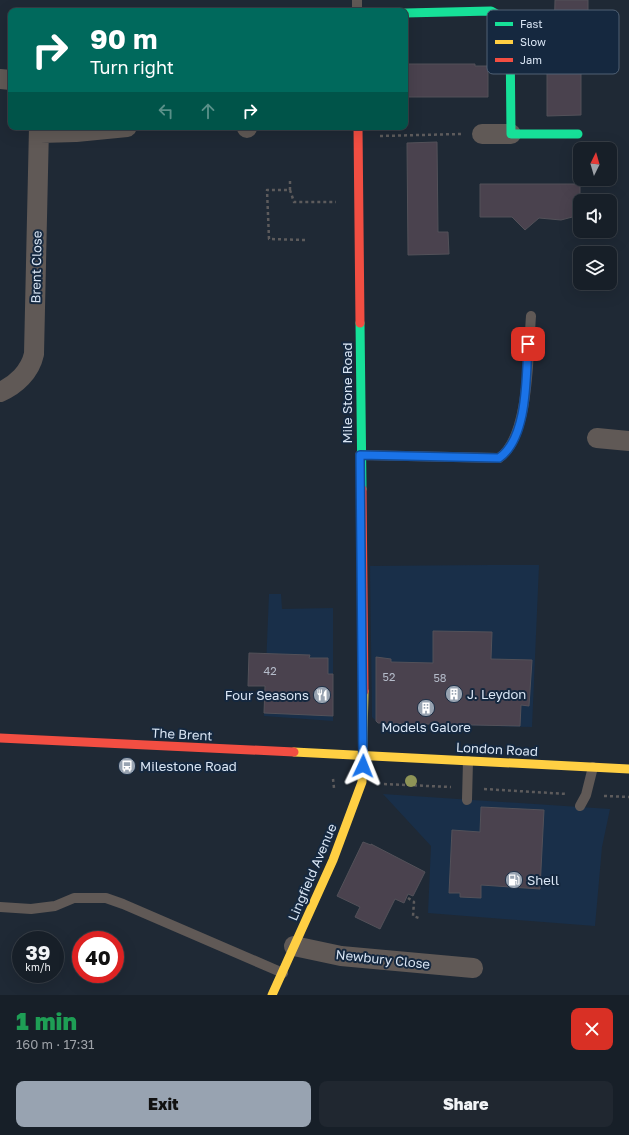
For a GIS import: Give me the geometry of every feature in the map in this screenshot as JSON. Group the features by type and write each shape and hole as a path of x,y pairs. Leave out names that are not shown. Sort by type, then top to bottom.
{"street":[{"path":"408,12 487,11"},
{"path":"510,74 511,134"},
{"path":"39,130 84,132 101,130"},
{"name":"Brent Close","path":"0,392 23,375 30,366 34,354 39,130"},
{"name":"Mile Stone Road","path":"358,132 363,755"},
{"path":"482,134 578,134"},
{"path":"596,438 629,441"},
{"name":"The Brent","path":"0,738 363,755"},
{"name":"London Road","path":"363,755 629,769"},
{"name":"Lingfield Avenue","path":"272,995 333,860 362,782 363,755"},
{"name":"Newbury Close","path":"294,946 341,956 472,968"}],"lane":[{"path":"360,455 499,458 507,452 517,433 524,399 531,316"},
{"path":"467,800 468,761"},
{"path":"580,806 586,795 593,767"},
{"path":"0,907 31,909 55,906 74,898 106,898 124,904 283,973"}],"path":[{"path":"358,132 482,134"},
{"path":"290,180 290,190 294,202 343,202"},
{"path":"290,190 267,190 269,239 304,240"},
{"path":"381,784 629,797"},
{"path":"408,898 414,902 413,916 419,918"}],"shaded area":[{"path":"539,565 532,727 378,723 372,717 370,566"},
{"path":"269,594 281,594 282,609 333,608 333,721 264,716"},
{"name":"Shell","path":"383,794 610,809 602,847 595,926 428,913 431,846"}],"building":[{"path":"555,0 588,0 588,10 555,10"},
{"path":"408,64 475,64 475,66 487,66 488,97 408,97"},
{"path":"547,74 581,74 581,115 547,116"},
{"path":"437,142 438,232 448,232 449,254 408,255 407,143"},
{"path":"480,184 573,184 573,186 580,186 580,194 573,194 573,217 561,220 539,218 525,230 512,217 480,217"},
{"path":"433,631 492,632 491,659 532,660 529,706 521,705 520,726 378,723 376,721 376,657 391,659 391,662 433,663"},
{"path":"249,653 310,655 309,658 328,658 328,674 333,674 333,716 264,713 265,686 248,686"},
{"path":"481,807 544,810 540,889 481,885 481,898 460,897 460,893 449,893 452,830 480,832"},
{"path":"363,842 371,844 425,872 413,896 408,894 404,903 395,899 380,929 355,917 360,907 337,896"}],"traffic: fast":[{"path":"408,13 487,11"},
{"path":"510,74 511,134 578,134"},
{"path":"360,323 362,489"}],"traffic: slow":[{"path":"272,995 333,860 362,782 364,691"},
{"path":"294,752 629,769"}],"traffic: jam":[{"path":"358,130 360,323"},
{"path":"362,489 364,691"},
{"path":"0,738 294,752"}],"place":[{"name":"J. Leydon","path":"454,694"},
{"name":"Four Seasons","path":"322,695"},
{"name":"Models Galore","path":"426,708"},
{"name":"Milestone Road","path":"127,766"},
{"name":"Shell","path":"514,880"}],"route":[{"path":"363,766 364,732 360,455 499,458 507,452 517,433 524,399 528,344"}]}
